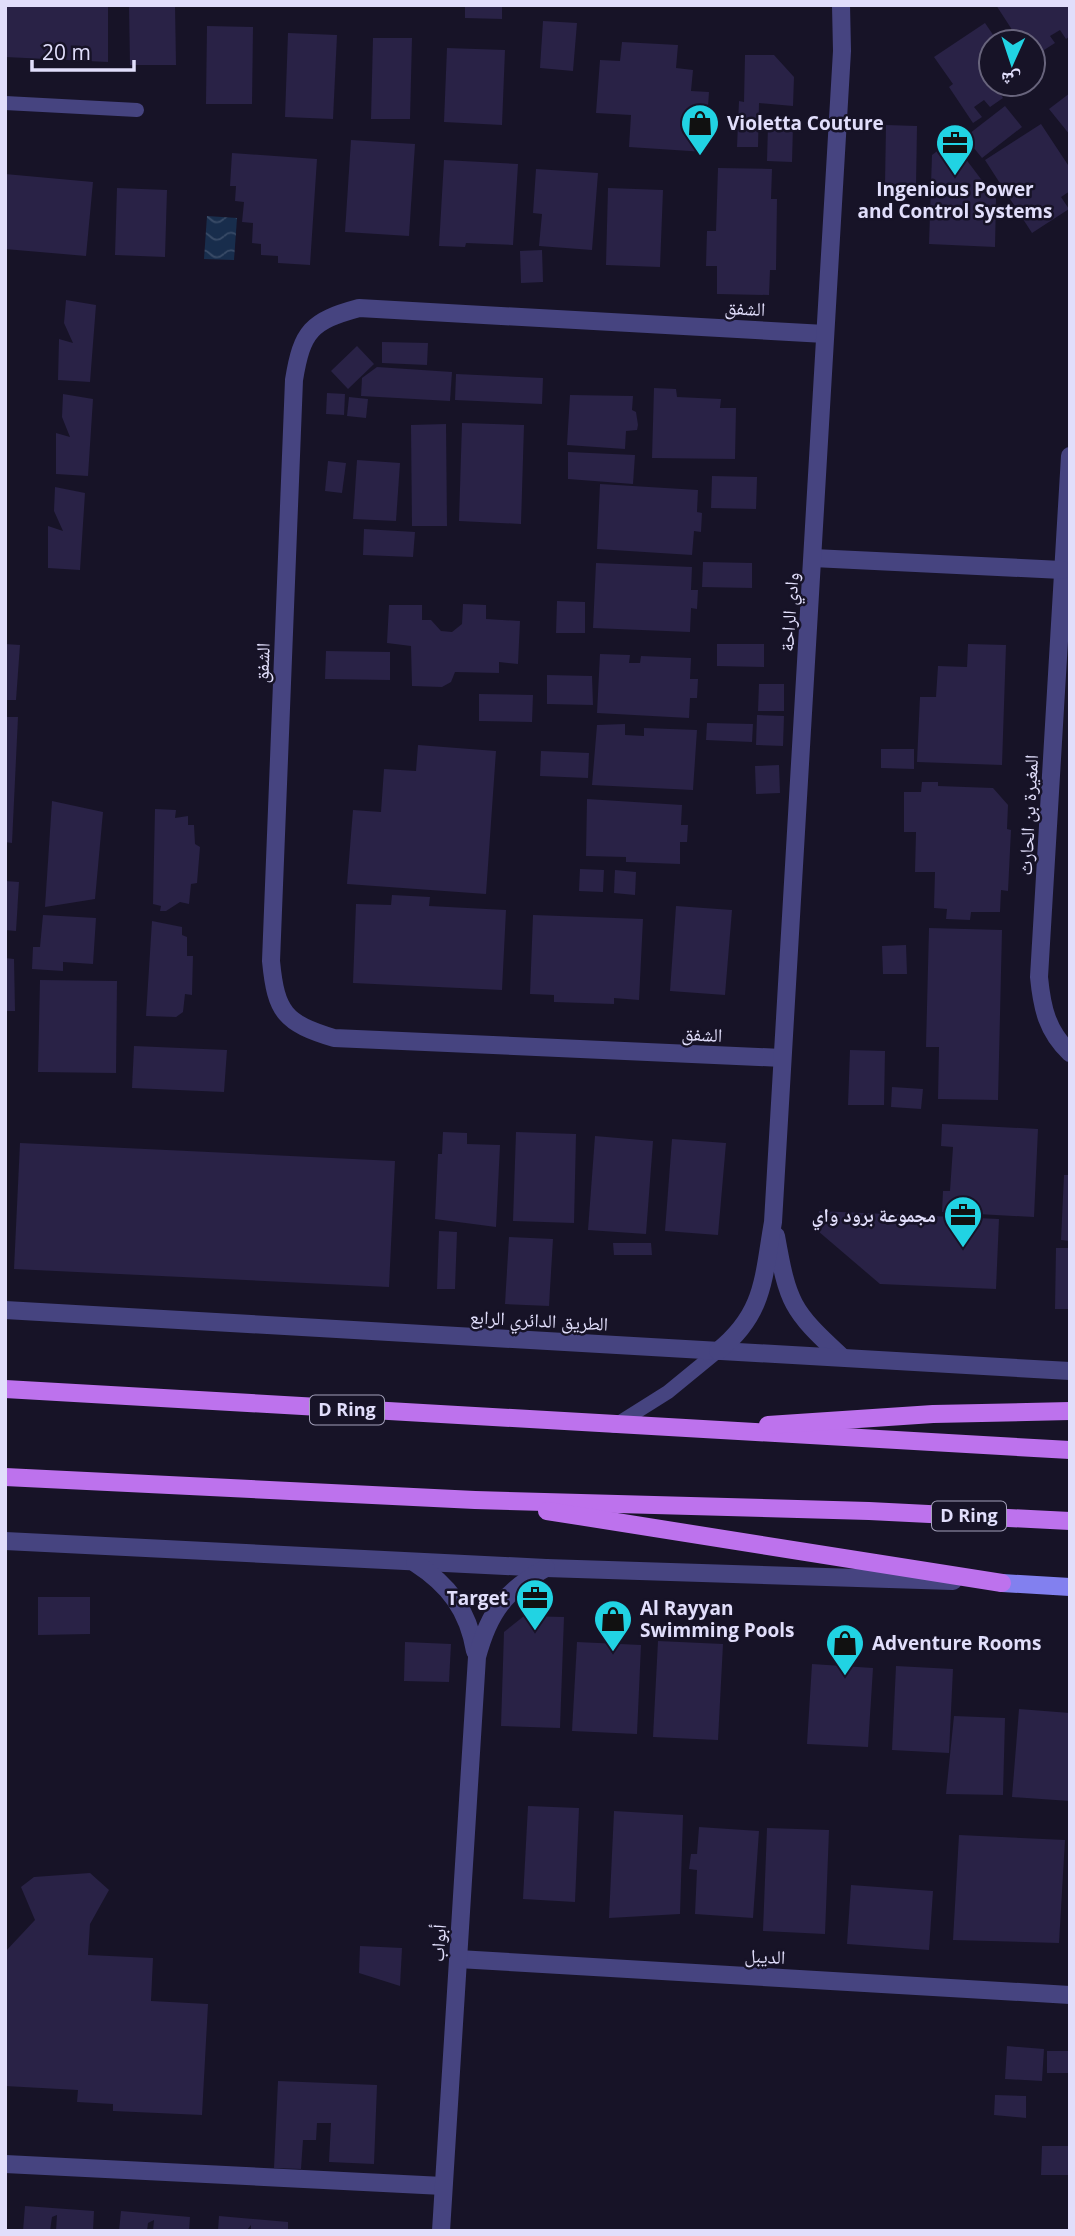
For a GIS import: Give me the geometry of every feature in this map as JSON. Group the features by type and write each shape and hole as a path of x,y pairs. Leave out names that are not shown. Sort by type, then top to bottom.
{"main road":[{"name":"D Ring","path":"5,1390 1070,1450"},
{"path":"688,1430 933,1414 1070,1411"},
{"name":"D Ring","path":"5,1477 475,1500 869,1511 1070,1521"},
{"path":"475,1500 1002,1583 1070,1587"}],"street":[{"name":"وادي الراحة","path":"718,1351 740,1333 755,1310 773,1222 842,51 841,5"},
{"name":"الشفق","path":"782,1058 334,1038 298,1027 275,998 271,961 294,380 300,345 324,318 359,308 825,334"},
{"name":"المغيرة بن الحارث","path":"1070,456 1040,977 1042,1010 1057,1040 1070,1053"},
{"path":"813,558 1062,570"},
{"name":"وادي الراحة","path":"773,1222 786,1292 796,1311 841,1356"},
{"name":"الطريق الدائري الرابع","path":"5,1310 1070,1371"},
{"path":"5,1541 415,1563 1002,1583"},
{"name":"أبواب","path":"415,1563 439,1579 459,1601 472,1629 477,1657"},
{"name":"أبواب","path":"441,2231 477,1657 484,1629 499,1604 520,1583 546,1568"},
{"name":"الديبل","path":"458,1959 1070,1995"},
{"path":"5,2164 443,2186"}],"lane":[{"path":"5,103 137,110"},
{"path":"613,1426 668,1392 718,1351"}],"water":[{"path":"207,216 237,218 234,260 204,259"}],"building":[{"path":"5,5 108,5 108,62 5,57"},
{"path":"129,5 175,5 176,65 130,65"},
{"path":"465,5 502,5 502,19 465,18"},
{"path":"996,5 1070,5 1070,36 1066,39 1060,30 1050,36 1055,43 1047,48 1047,28 1011,28"},
{"path":"543,21 577,23 573,71 540,68"},
{"path":"207,26 253,27 252,104 206,104"},
{"path":"977,28 977,98 1003,98 990,107 984,100 974,107 982,117 973,123 949,87 953,84 934,57"},
{"path":"288,33 337,35 333,119 285,117"},
{"path":"373,38 412,38 410,119 371,119"},
{"path":"622,42 678,45 676,68 693,70 691,91 709,92 705,152 629,147 631,115 596,113 600,60 620,61"},
{"path":"447,48 505,50 502,125 444,122"},
{"path":"745,55 774,55 794,77 793,106 759,103 758,147 737,147 739,101 744,102"},
{"path":"1070,93 1070,135 1049,109"},
{"path":"1005,106 1022,127 982,158 965,137"},
{"path":"1041,124 1070,168 1070,191 1061,197 1069,209 1032,233 985,160"},
{"path":"768,125 793,126 792,162 767,161"},
{"path":"886,125 917,126 916,186 885,185"},
{"path":"351,140 415,144 409,236 345,232"},
{"name":"Ingenious Power and Control Systems","path":"944,146 956,146 996,199 995,247 929,244 932,155"},
{"path":"232,153 317,159 310,265 278,263 278,256 261,255 261,244 252,243 253,223 242,222 244,202 235,201 236,186 230,186"},
{"path":"444,160 518,164 513,245 466,243 465,247 439,246"},
{"path":"718,168 772,169 771,199 777,199 776,270 770,270 769,295 717,294 717,266 706,266 707,231 716,231"},
{"path":"536,169 598,173 592,250 539,246 542,214 533,213"},
{"path":"5,174 93,182 86,256 5,249"},
{"path":"117,188 167,190 165,257 115,255"},
{"path":"608,188 663,190 660,267 606,265"},
{"path":"542,250 543,282 521,283 520,251"},
{"path":"66,300 96,305 90,382 58,380 59,339 73,343 64,323"},
{"path":"382,342 428,343 427,365 382,363"},
{"path":"357,346 374,364 348,389 331,371"},
{"path":"377,367 452,372 450,401 361,396 362,378"},
{"path":"456,374 543,378 542,404 455,400"},
{"path":"654,388 676,389 677,397 721,399 720,408 736,408 735,459 652,458"},
{"path":"327,393 345,394 344,415 326,414"},
{"path":"63,394 93,399 88,476 56,474 56,433 70,437 62,417"},
{"path":"570,395 633,396 632,410 636,412 638,425 637,430 626,431 625,449 567,445"},
{"path":"349,397 368,399 366,418 347,416"},
{"path":"462,423 524,425 521,524 459,521"},
{"path":"446,424 447,526 412,526 411,425"},
{"path":"568,452 635,455 633,484 568,479"},
{"path":"357,460 400,463 396,521 353,519"},
{"path":"328,461 346,463 342,493 325,491"},
{"path":"712,476 757,477 756,509 711,508"},
{"path":"600,484 698,490 697,512 702,513 701,532 694,531 692,555 597,549"},
{"path":"55,487 85,493 80,570 48,568 48,526 63,531 54,511"},
{"path":"364,529 415,532 413,557 363,555"},
{"path":"703,562 752,563 752,588 702,587"},
{"path":"596,563 692,567 691,590 698,590 697,609 691,608 690,632 593,628"},
{"path":"557,601 585,602 585,633 556,633"},
{"path":"463,604 486,605 486,619 520,621 518,664 499,662 499,673 455,672 451,682 442,687 412,686 411,646 387,643 389,605 422,605 422,620 431,620 441,631 452,632 462,624"},
{"path":"5,644 20,645 16,700 5,700"},
{"path":"717,644 764,644 764,667 717,666"},
{"path":"968,644 1006,645 1002,765 917,762 920,697 936,697 938,666 967,667"},
{"path":"326,651 390,652 390,680 325,679"},
{"path":"600,654 630,655 629,663 640,663 641,656 691,658 690,679 698,679 697,698 690,698 689,718 597,713"},
{"path":"547,675 592,676 593,705 547,704"},
{"path":"759,684 784,684 784,711 758,711"},
{"path":"479,694 533,695 532,722 479,721"},
{"path":"757,715 784,716 783,746 756,745"},
{"path":"5,717 18,717 12,843 5,842"},
{"path":"707,723 753,724 752,742 706,740"},
{"path":"625,724 625,735 644,736 644,728 697,730 693,790 592,785 597,725"},
{"path":"418,745 496,751 486,894 347,884 353,810 381,812 384,769 416,771"},
{"path":"881,749 914,749 914,769 881,768"},
{"path":"541,751 589,753 588,778 540,776"},
{"path":"779,765 780,793 756,794 755,766"},
{"path":"922,782 938,782 938,786 993,788 1008,805 1007,829 1011,830 1008,891 1001,890 1000,912 971,912 970,920 946,919 947,909 934,908 935,872 915,872 916,832 904,832 904,792 921,792"},
{"path":"587,799 682,805 681,825 688,825 687,842 680,842 680,864 626,862 626,857 586,856"},
{"path":"52,801 103,812 95,899 45,907"},
{"path":"155,809 176,810 175,818 188,816 188,825 194,825 195,844 200,847 197,883 191,884 189,904 180,902 166,911 160,911 161,906 153,904"},
{"path":"580,869 604,870 603,892 579,891"},
{"path":"615,870 636,872 635,895 614,893"},
{"path":"5,881 19,882 16,931 5,930"},
{"path":"392,895 430,897 429,906 506,910 502,990 353,983 356,904 391,905"},
{"path":"676,906 732,910 725,995 670,991"},
{"path":"43,915 96,918 93,964 63,962 63,971 32,969 33,947 40,947"},
{"path":"533,915 643,919 639,1000 614,998 614,1004 554,1002 554,995 530,994"},
{"path":"152,921 182,927 182,935 187,937 187,956 193,956 192,995 185,994 183,1012 176,1017 146,1016"},
{"path":"929,928 1002,930 998,1100 938,1099 939,1047 926,1047"},
{"path":"906,945 907,974 883,974 882,946"},
{"path":"5,958 14,959 15,1011 5,1011"},
{"path":"40,980 117,981 116,1073 38,1072"},
{"path":"134,1046 227,1050 224,1092 132,1088"},
{"path":"850,1050 885,1051 884,1105 848,1105"},
{"path":"892,1087 923,1089 921,1109 891,1107"},
{"path":"942,1124 1038,1129 1034,1217 942,1212 943,1191 950,1191 953,1147 941,1146"},
{"path":"443,1132 467,1133 467,1144 500,1145 496,1227 435,1219 438,1154 442,1154"},
{"path":"516,1132 576,1134 574,1223 513,1221"},
{"path":"595,1136 653,1141 646,1234 588,1230"},
{"path":"672,1139 726,1143 718,1235 665,1231"},
{"path":"20,1143 395,1161 389,1287 14,1269"},
{"path":"1064,1175 1070,1175 1070,1241 1061,1240"},
{"path":"819,1211 999,1219 996,1289 880,1284 818,1231"},
{"path":"439,1231 457,1232 455,1289 437,1289"},
{"path":"509,1237 553,1239 549,1306 505,1304"},
{"path":"613,1243 651,1243 652,1255 614,1255"},
{"path":"1056,1248 1070,1248 1070,1309 1055,1309"},
{"path":"38,1597 90,1597 90,1634 38,1635"},
{"path":"524,1616 564,1617 560,1728 501,1726 504,1632"},
{"path":"658,1641 723,1644 718,1740 653,1737"},
{"path":"405,1642 451,1644 449,1682 404,1681"},
{"path":"577,1642 641,1645 637,1734 572,1731"},
{"path":"812,1664 873,1668 868,1747 807,1744"},
{"path":"896,1666 953,1669 949,1753 892,1750"},
{"path":"1019,1709 1070,1713 1070,1801 1012,1797"},
{"path":"954,1716 1005,1718 1003,1795 946,1794"},
{"path":"528,1806 579,1808 575,1902 523,1899"},
{"path":"614,1811 683,1815 680,1914 609,1918"},
{"path":"699,1827 759,1831 753,1918 695,1914 697,1870 689,1869 691,1854 697,1854"},
{"path":"767,1828 829,1830 825,1934 763,1931"},
{"path":"959,1835 1065,1840 1059,1943 953,1940"},
{"path":"90,1873 109,1890 90,1924 88,1955 153,1958 151,2001 208,2004 202,2115 113,2111 113,2104 77,2102 78,2090 5,2086 5,1952 35,1920 21,1887 34,1877"},
{"path":"851,1885 933,1891 929,1950 847,1944"},
{"path":"360,1946 402,1948 400,1986 359,1973"},
{"path":"1007,2046 1044,2049 1042,2081 1005,2079"},
{"path":"1047,2051 1070,2051 1070,2073 1047,2073"},
{"path":"278,2081 377,2085 374,2164 329,2162 331,2123 317,2123 316,2140 303,2140 301,2169 274,2168"},
{"path":"995,2095 1026,2096 1026,2118 994,2115"},
{"path":"1042,2146 1070,2146 1070,2175 1041,2175"},
{"path":"25,2206 94,2211 93,2231 56,2231 57,2215 52,2217 50,2231 23,2231"},
{"path":"121,2211 190,2217 189,2231 153,2231 154,2220 148,2223 147,2231 119,2231"},
{"path":"219,2216 288,2222 288,2231 251,2231 251,2225 246,2231 218,2231"}],"place":[{"name":"Violetta Couture","path":"700,157"},
{"name":"Ingenious Power and Control Systems","path":"955,177"},
{"name":"مجموعة برود واي","path":"963,1249"},
{"name":"Target","path":"535,1632"},
{"name":"Al Rayyan Swimming Pools","path":"613,1653"},
{"name":"Adventure Rooms","path":"845,1677"}]}
